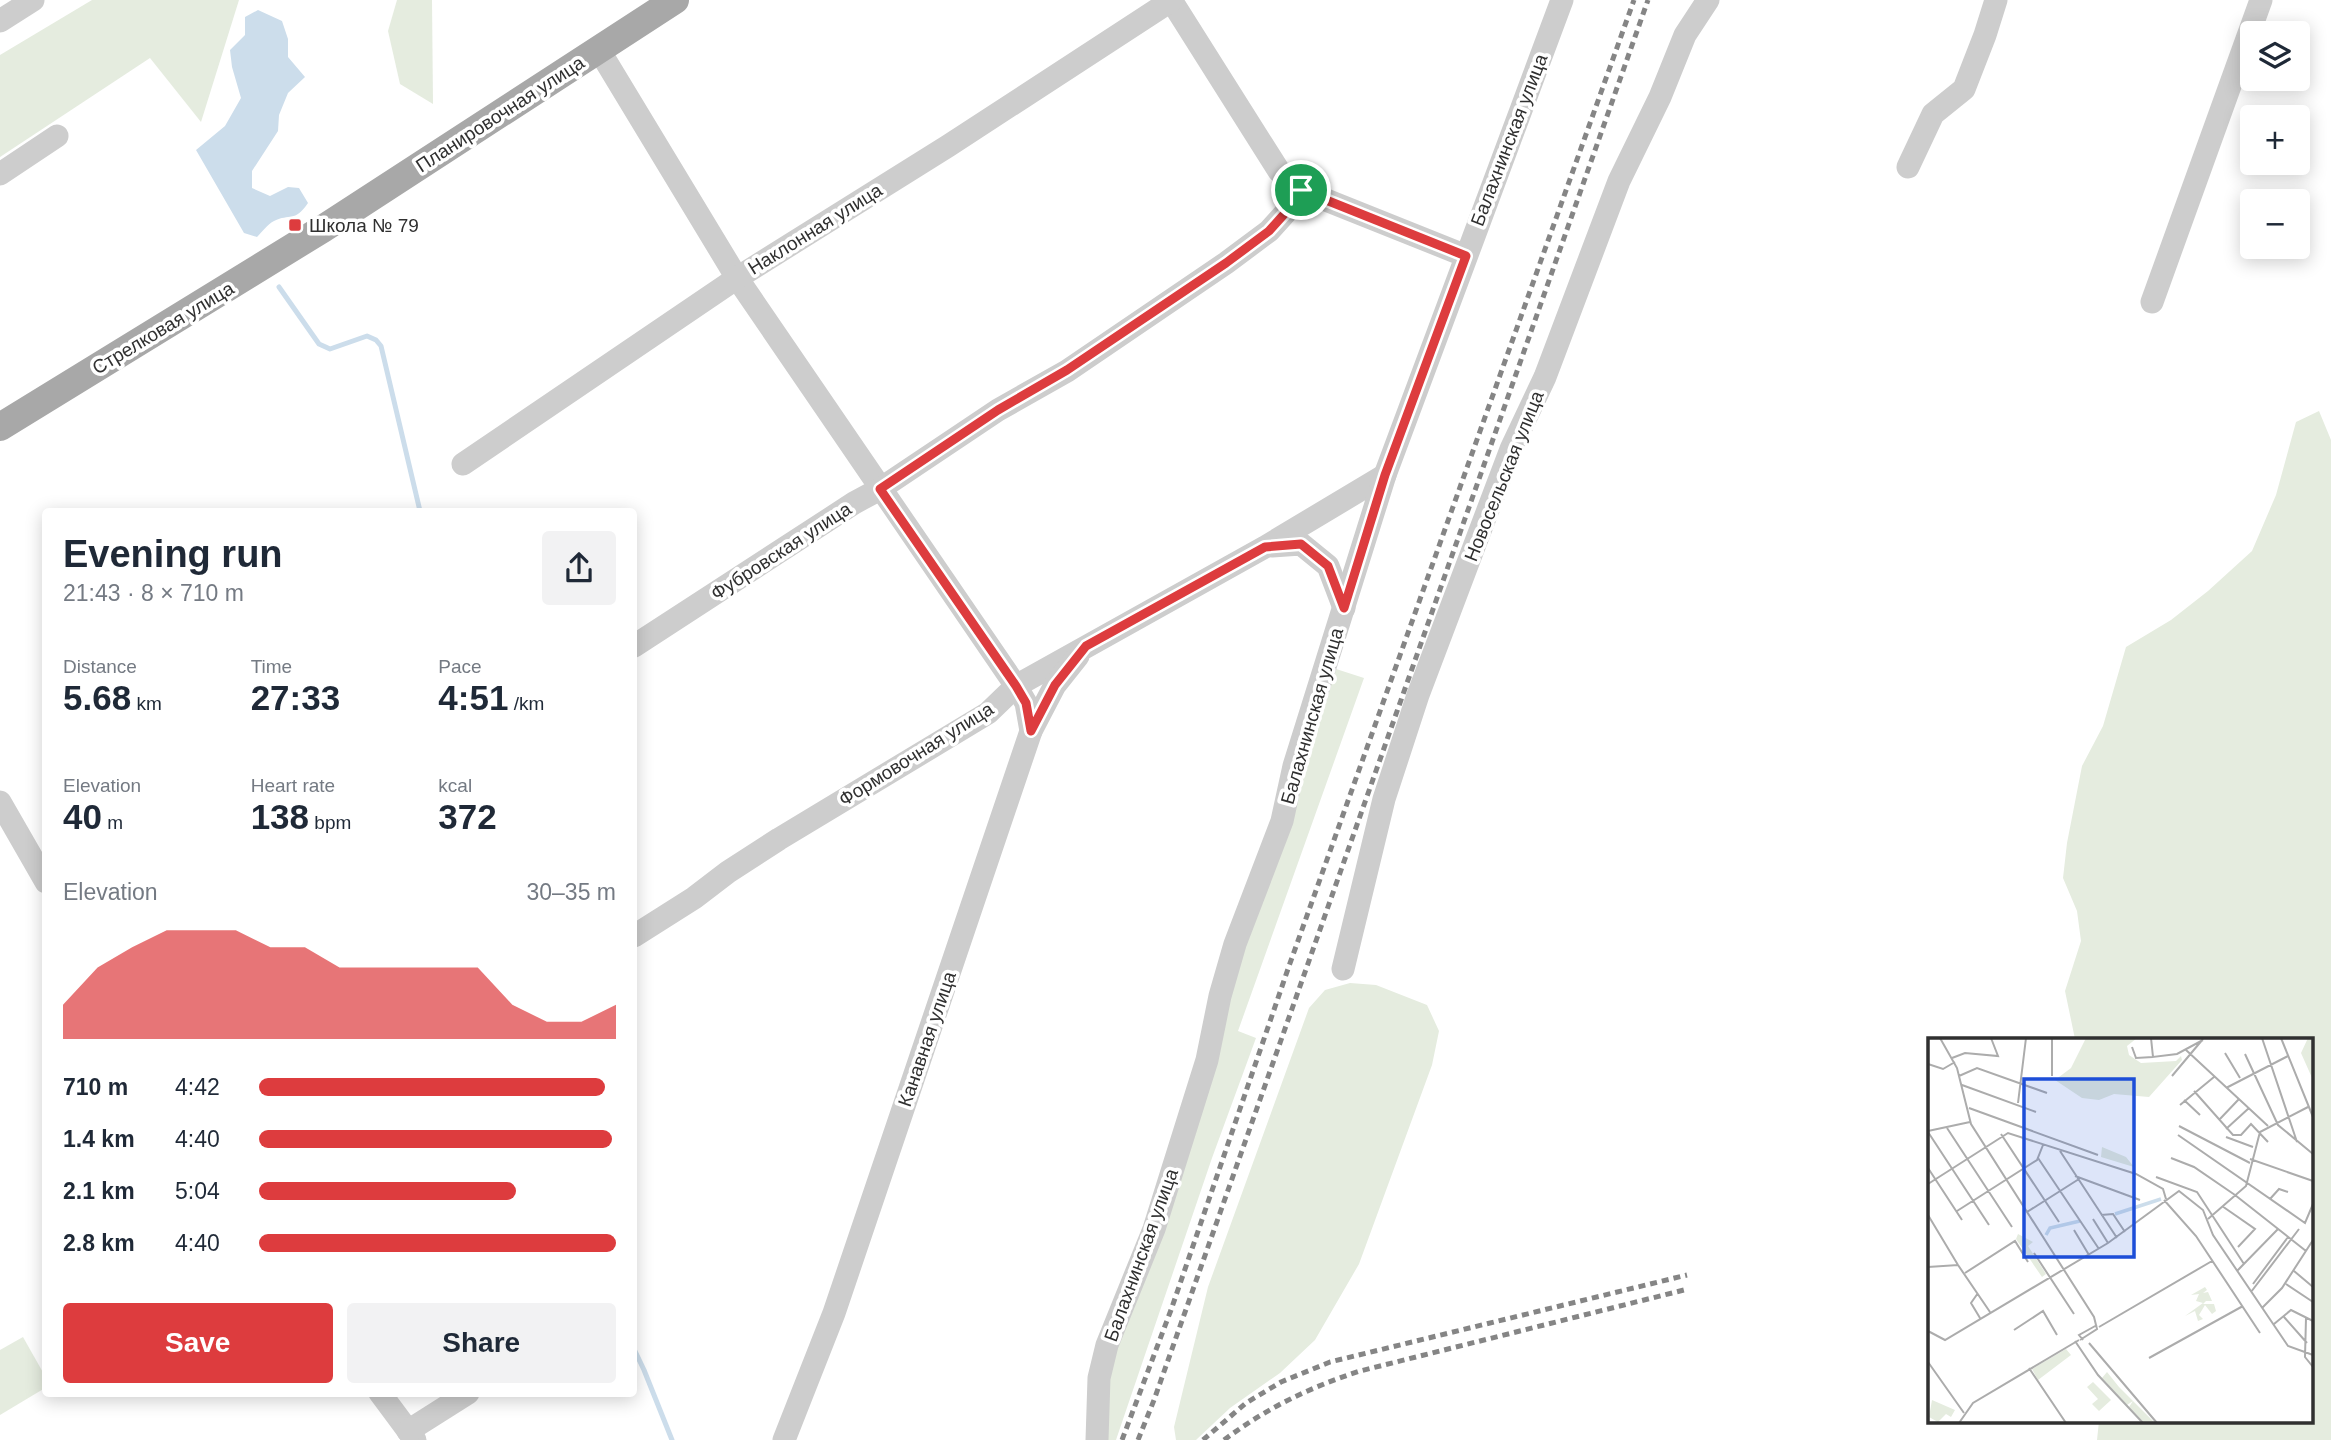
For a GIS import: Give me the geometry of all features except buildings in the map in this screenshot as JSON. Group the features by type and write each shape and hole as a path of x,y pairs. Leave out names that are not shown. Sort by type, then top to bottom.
{"main road":[{"name":"Планировочная улица","path":"324,228 675,0"},
{"name":"Стрелковая улица","path":"0,427 324,228"}],"street":[{"path":"0,21 33,0"},
{"path":"1171,0 1279,170 1301,190 1466,256"},
{"name":"Наклонная улица","path":"463,464 737,278 960,138 1171,0"},
{"name":"Балахнинская улица","path":"1097,1440 1099,1378 1107,1345 1154,1229 1207,1060 1220,996 1235,944 1282,821 1294,766 1385,475 1562,0"},
{"name":"Новосельская улица","path":"1343,968 1384,799 1423,682 1511,449 1545,377 1619,181 1660,97 1685,35 1708,0"},
{"path":"1908,167 1933,114 1964,89 1996,0"},
{"path":"2152,302 2261,0"},
{"path":"599,50 737,278 1016,686 1026,703 1031,731"},
{"path":"0,174 57,136"},
{"name":"Фубровская улица","path":"637,644 998,410 1067,370 1226,263 1269,231 1301,190"},
{"name":"Формовочная улица","path":"637,934 790,832 988,713 1016,686 1265,547 1385,475"},
{"path":"1265,547 1301,544 1328,566 1344,608"},
{"name":"Канавная улица","path":"784,1440 834,1314 1031,731 1055,685 1086,646"},
{"path":"0,802 40,858"},
{"path":"383,1397 412,1436 463,1397"}],"shaded area":[{"path":"92,0 239,0 201,122 150,58 0,157 0,55"},
{"path":"397,0 432,0 433,104 400,84 388,31"},
{"path":"2319,411 2331,440 2331,1440 2097,1440 2099,1422 2314,1422 2314,1038 2075,1038 2065,991 2081,941 2077,911 2063,878 2067,843 2082,766 2103,726 2126,647 2171,620 2252,551 2276,495 2296,422"},
{"path":"1333,668 1364,678 1238,1031 1256,1038 1116,1440 1102,1440 1106,1374 1240,947"},
{"path":"1350,983 1376,985 1427,1005 1439,1031 1432,1065 1359,1264 1315,1340 1280,1373 1230,1408 1196,1440 1176,1440 1174,1427 1208,1287 1309,1008 1325,990"},
{"path":"23,1337 42,1371 42,1390 0,1415 0,1350"}],"water":[{"path":"258,10 282,21 288,39 288,57 305,77 288,93 279,115 278,131 252,171 252,188 270,196 288,187 299,188 308,203 299,213 272,222 257,237 244,233 196,150 225,126 241,98 230,50 245,35 245,17"}],"waterway":[{"path":"279,287 319,344 330,349 367,336 381,346 419,508"},
{"path":"637,1355 672,1440"}],"railway":[{"path":"1122,1440 1171,1310 1289,966 1634,0"},
{"path":"1138,1440 1648,0"},
{"path":"1203,1440 1246,1403 1281,1382 1330,1362 1687,1275"},
{"path":"1224,1440 1289,1400 1360,1371 1688,1289"}],"place":[{"name":"Школа № 79","path":"295,225"}],"route":[{"path":"1301,190 1466,256 1385,475 1344,608 1328,566 1301,544 1265,547 1086,646 1055,685 1031,731 1026,703 1016,686 880,489 998,410 1067,370 1226,263 1269,231 1301,190"}]}
